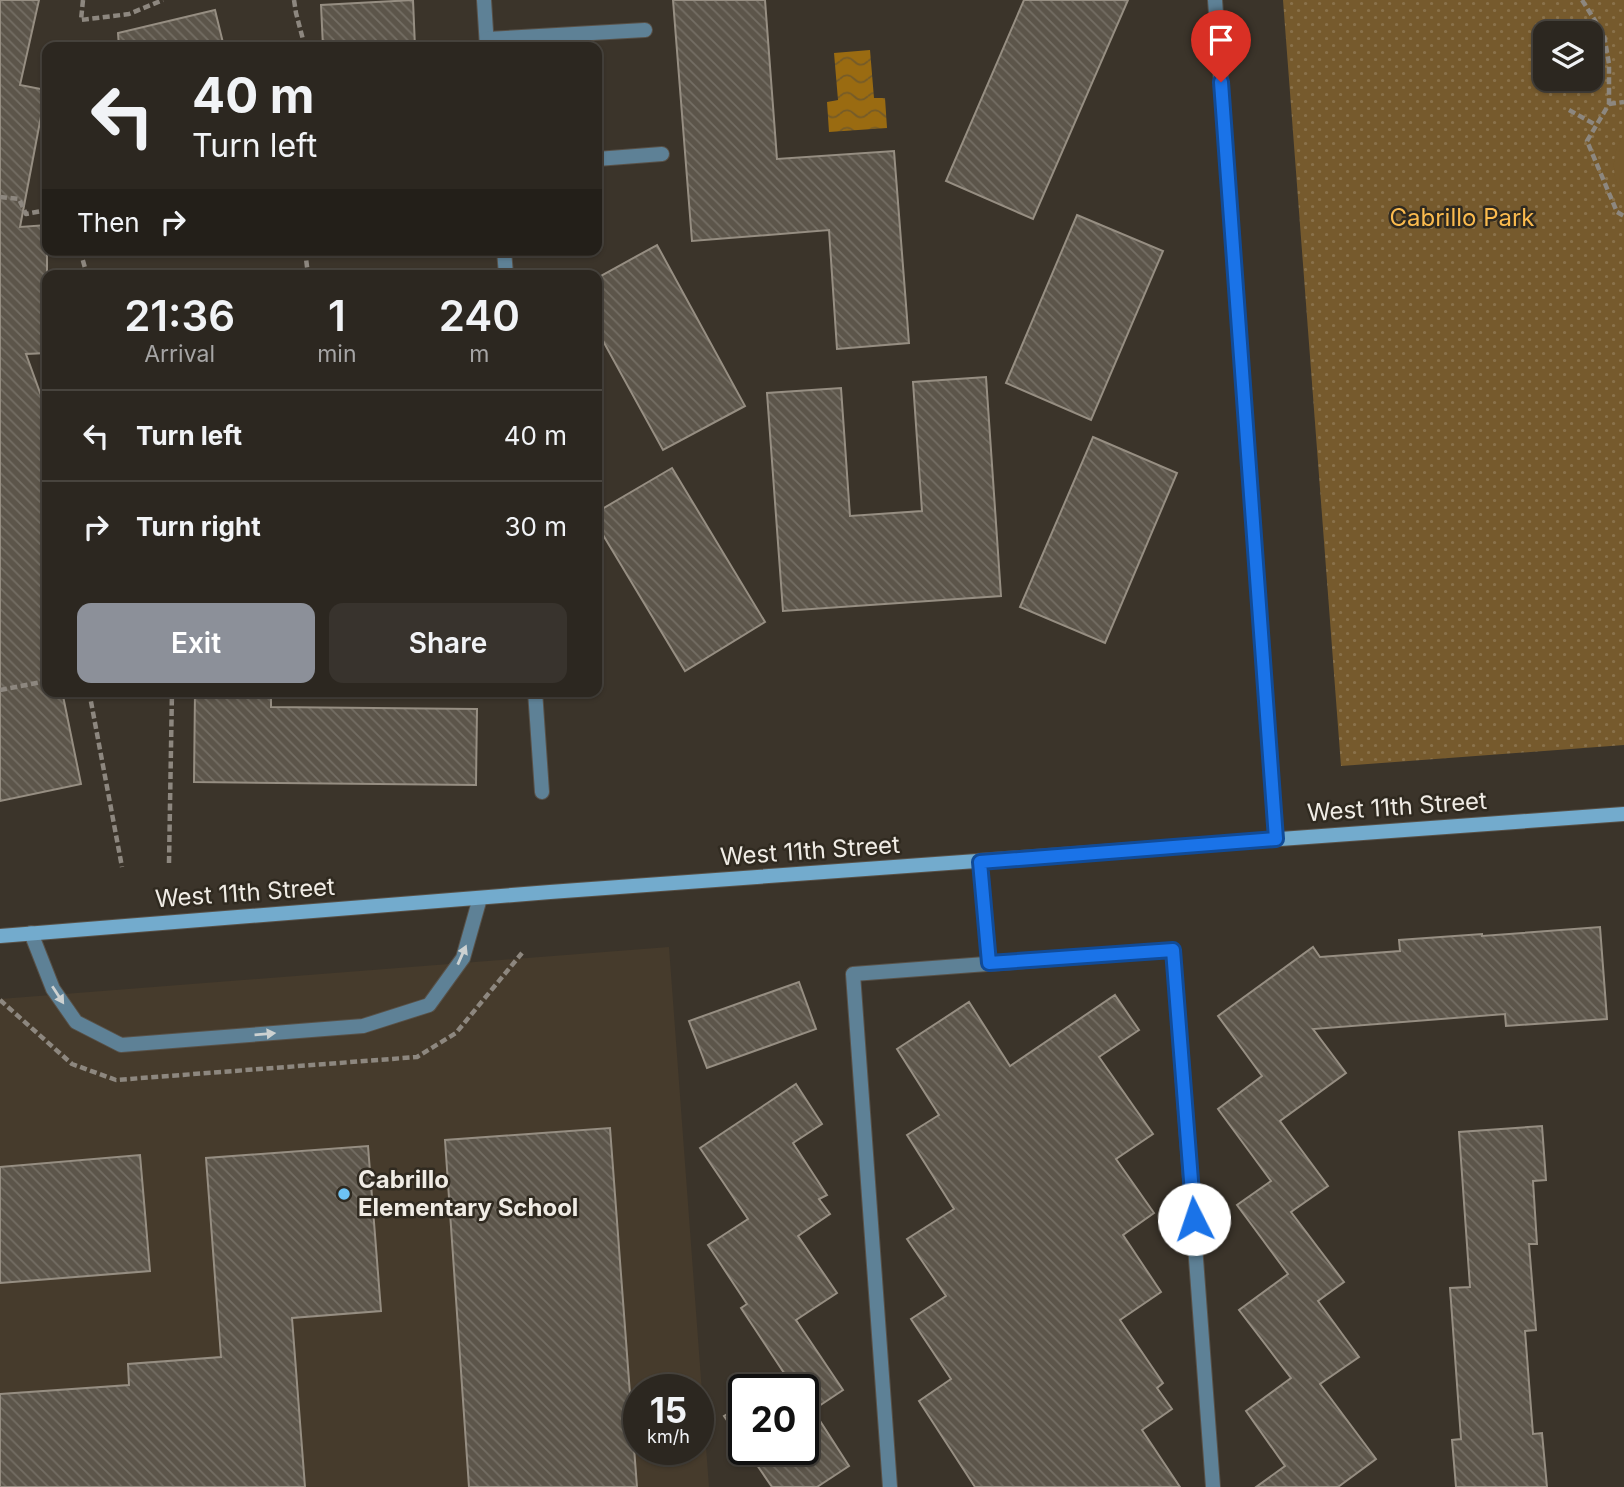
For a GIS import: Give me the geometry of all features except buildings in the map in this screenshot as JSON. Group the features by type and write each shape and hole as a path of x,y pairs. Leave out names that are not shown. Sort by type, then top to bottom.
{"street":[{"name":"West 11th Street","path":"0,936 1624,814"}],"lane":[{"path":"484,0 487,42"},
{"path":"1215,0 1276,839"},
{"path":"499,42 645,30"},
{"path":"602,159 662,154"},
{"path":"535,697 542,792"},
{"path":"980,862 989,963"},
{"path":"31,933 53,989 76,1022 121,1045 362,1026 429,1005 463,958 480,898"},
{"path":"890,1487 853,974 1173,950 1213,1487"}],"path":[{"path":"83,0 81,20 129,14 163,0"},
{"path":"295,0 304,42"},
{"path":"1582,0 1604,36 1609,64 1609,104 1587,141 1617,212 1624,216"},
{"path":"1609,104 1624,102"},
{"path":"1569,110 1596,125"},
{"path":"0,197 19,199 26,214 42,211"},
{"path":"0,690 42,682"},
{"path":"90,697 122,867"},
{"path":"169,863 172,697"}],"shaded area":[{"name":"Cabrillo Elementary School","path":"669,947 701,1374 623,1374 623,1465 707,1465 709,1487 0,1487 0,999"}],"green space":[{"name":"Cabrillo Park","path":"1283,0 1624,0 1624,745 1341,766"},
{"path":"1624,135 1624,196 1617,182 1614,158"}],"water":[{"path":"870,50 874,98 885,98 887,128 829,132 827,102 838,100 834,53"}],"place":[{"name":"Cabrillo Elementary School","path":"344,1194"}],"route":[{"path":"1194,1219 1173,950 989,963 980,862 1276,839 1221,82"}]}
